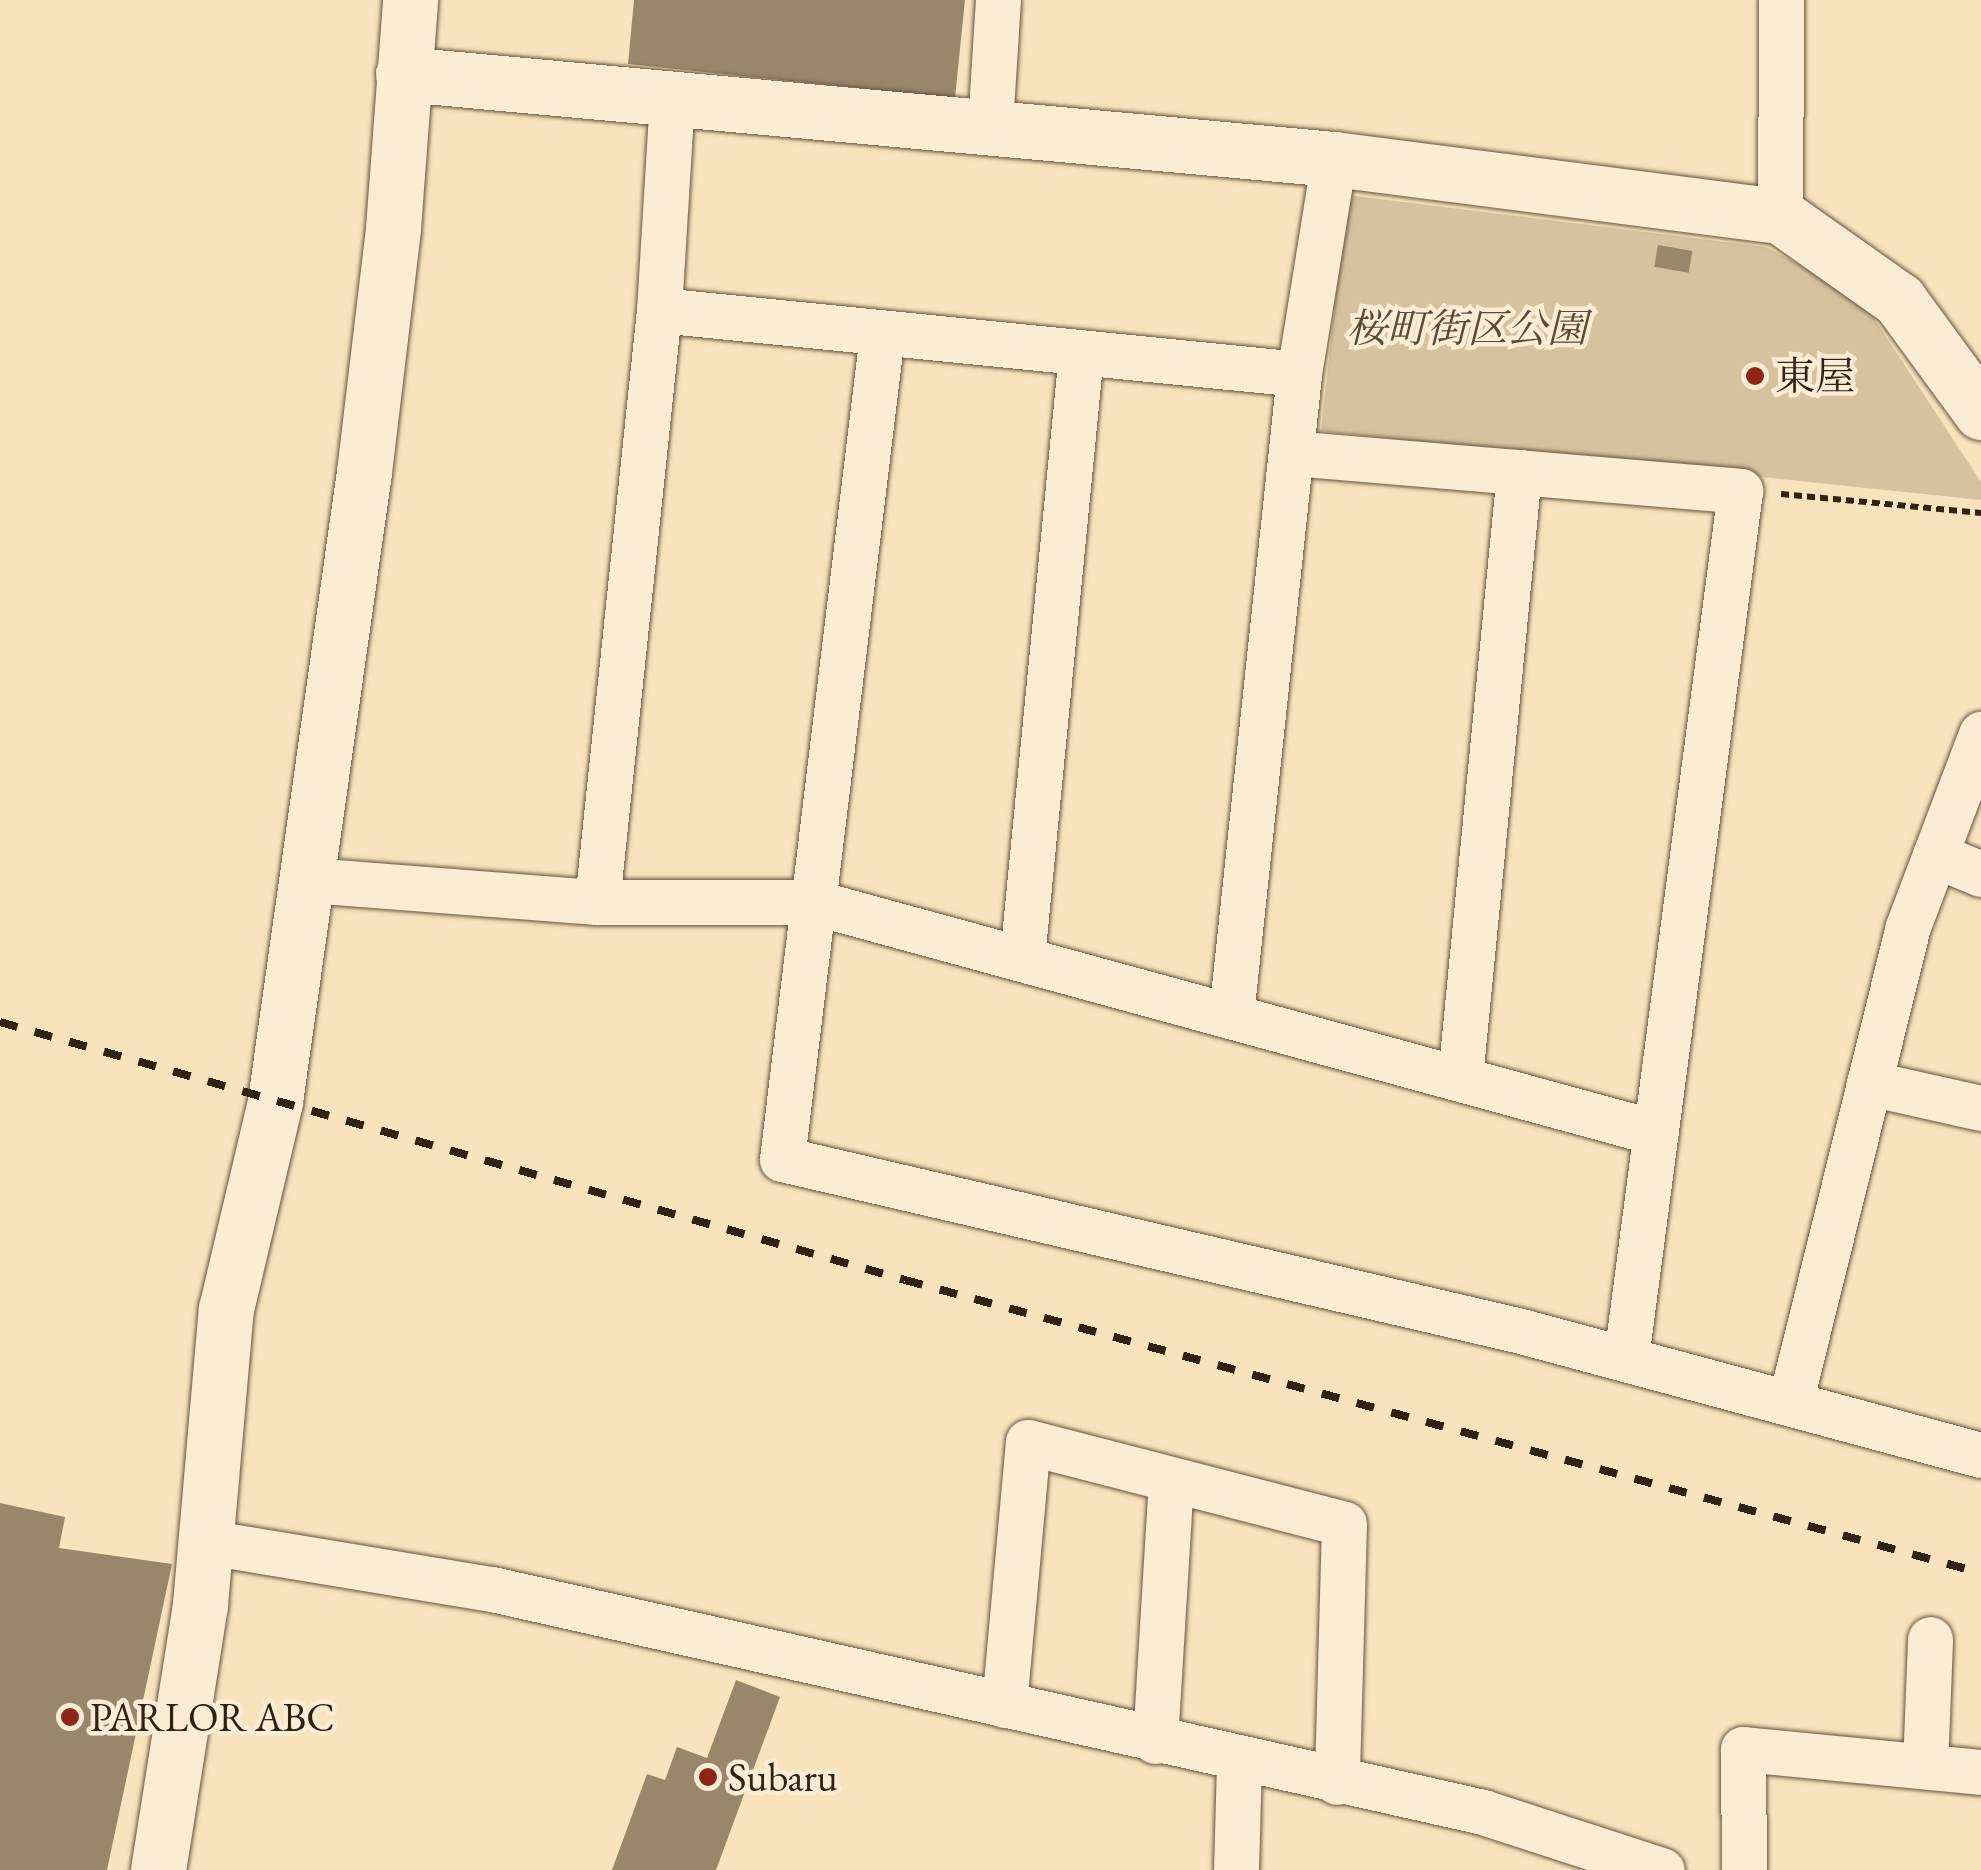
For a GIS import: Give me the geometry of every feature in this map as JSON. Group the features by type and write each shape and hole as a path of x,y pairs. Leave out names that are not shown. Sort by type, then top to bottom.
{"street":[{"path":"158,1870 207,1542 226,1308 275,1101 309,880 394,228 410,0"},
{"path":"990,126 998,0"},
{"path":"1780,216 1781,0"},
{"path":"403,74 1334,159 1780,216 1899,300 1981,412"},
{"path":"597,902 659,310 672,99"},
{"path":"1230,1015 1299,374 1334,159"},
{"path":"659,310 1299,374"},
{"path":"882,334 782,1159 1626,1358 1981,1455"},
{"path":"1022,958 1080,353"},
{"path":"1291,453 1740,491 1626,1358"},
{"path":"1460,1078 1519,472"},
{"path":"1790,1403 1907,929 1981,734"},
{"path":"1935,856 1981,874"},
{"path":"309,880 597,902 813,902 1654,1132"},
{"path":"1869,1083 1981,1108"},
{"path":"1004,1706 1028,1442 1344,1524 1336,1782"},
{"path":"1155,1741 1170,1479"},
{"path":"207,1542 492,1588 1238,1761 1483,1812 1662,1870"},
{"path":"1925,1766 1930,1638"},
{"path":"1744,1870 1743,1750 1981,1772"},
{"path":"1236,1870 1238,1761"}],"path":[{"path":"1740,491 1981,513"}],"green space":[{"name":"桜町街区公園","path":"1347,195 1766,247 1860,297 1981,482 1981,500 1321,431"}],"building":[{"path":"634,0 965,0 955,98 628,64"},
{"path":"1658,245 1692,251 1689,273 1654,267"},
{"name":"PARLOR ABC","path":"0,1503 65,1517 59,1548 172,1564 107,1870 0,1870"},
{"name":"Subaru","path":"736,1680 780,1697 716,1870 612,1870 647,1774 665,1780 677,1747 707,1758"}],"railway":[{"path":"0,1022 905,1280 1981,1573"}],"place":[{"name":"東屋","path":"1755,376"},
{"name":"PARLOR ABC","path":"70,1717"},
{"name":"Subaru","path":"708,1777"}]}
